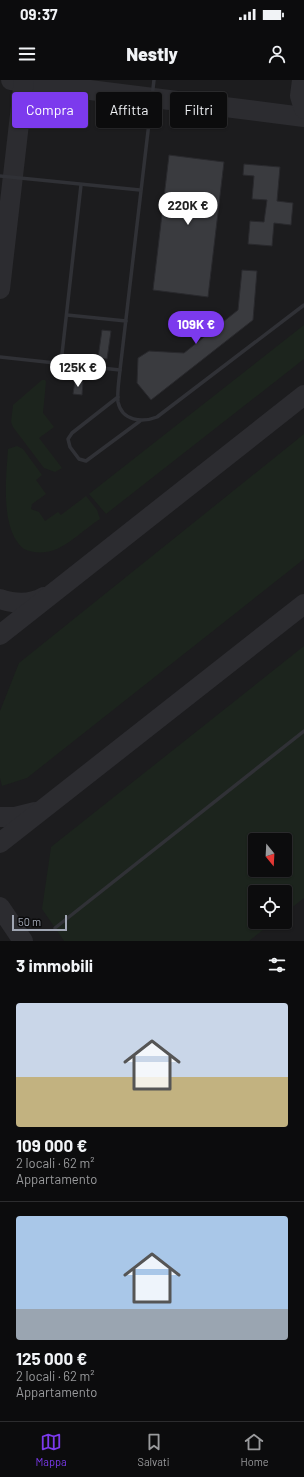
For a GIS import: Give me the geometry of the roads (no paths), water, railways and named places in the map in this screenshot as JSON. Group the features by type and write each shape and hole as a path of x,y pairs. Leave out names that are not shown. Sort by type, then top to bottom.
{"lane":[{"path":"154,80 120,370 118,403 124,413 129,417 140,421 147,421 157,417 304,305"},
{"path":"0,176 140,190"},
{"path":"61,364 80,185"},
{"path":"67,315 126,321"},
{"path":"0,356 120,370"},
{"path":"118,397 72,433 68,439 70,447 79,460 86,461 96,455 140,421"},
{"path":"55,928 304,731"}]}
